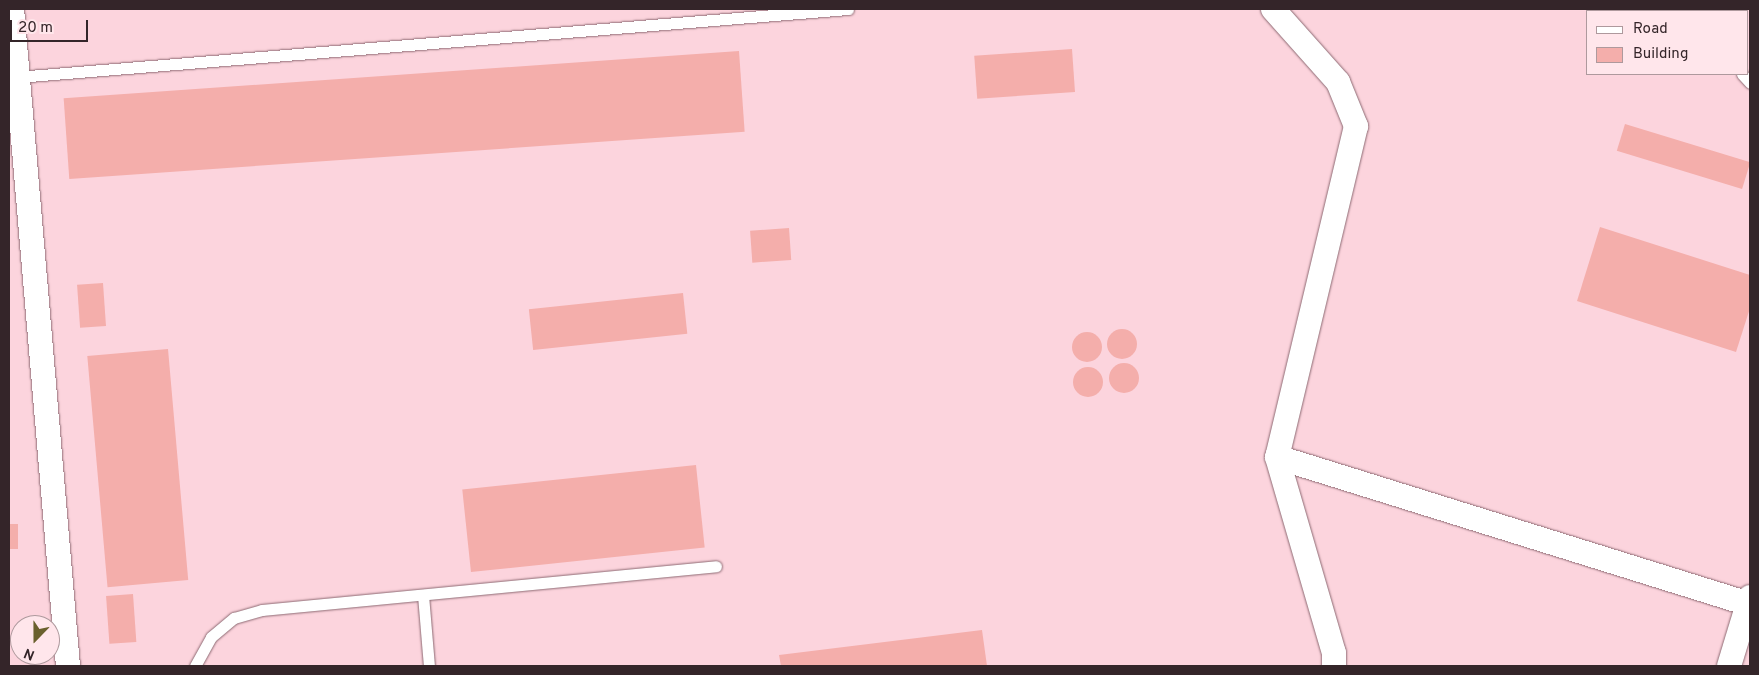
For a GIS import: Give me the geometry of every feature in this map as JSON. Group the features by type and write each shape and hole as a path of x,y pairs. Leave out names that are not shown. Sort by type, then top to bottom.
{"street":[{"path":"12,9 68,666"},
{"path":"1272,9 1338,82 1356,126 1277,457 1334,653 1334,666"},
{"path":"1277,457 1749,601 1729,666"}],"lane":[{"path":"17,78 848,9"},
{"path":"195,666 211,637 234,618 262,610 716,566"},
{"path":"423,595 429,666"}],"building":[{"path":"1072,49 1075,92 977,99 974,56"},
{"path":"739,51 745,132 69,179 64,98"},
{"path":"1625,124 1750,162 1742,189 1617,151"},
{"path":"1600,227 1750,275 1750,308 1736,352 1577,301"},
{"path":"789,228 791,260 752,263 750,231"},
{"path":"103,283 106,326 80,328 77,285"},
{"path":"683,293 687,334 533,350 529,309"},
{"path":"1122,329 1128,330 1136,338 1136,350 1128,358 1122,359 1116,358 1108,350 1107,344 1108,338 1116,330"},
{"path":"1087,332 1093,333 1101,341 1101,353 1093,361 1087,362 1081,361 1073,353 1072,347 1073,341 1081,333"},
{"path":"168,349 188,580 108,587 87,356"},
{"path":"1124,363 1130,364 1138,372 1138,384 1130,392 1124,393 1118,392 1110,384 1109,378 1110,372 1118,364"},
{"path":"1088,367 1094,368 1102,376 1102,388 1094,396 1088,397 1082,396 1074,388 1073,382 1074,376 1082,368"},
{"path":"696,465 705,548 471,572 462,490"},
{"path":"9,524 18,524 18,549 9,549"},
{"path":"133,594 136,642 109,644 106,596"},
{"path":"982,630 987,666 781,666 779,655"}]}
